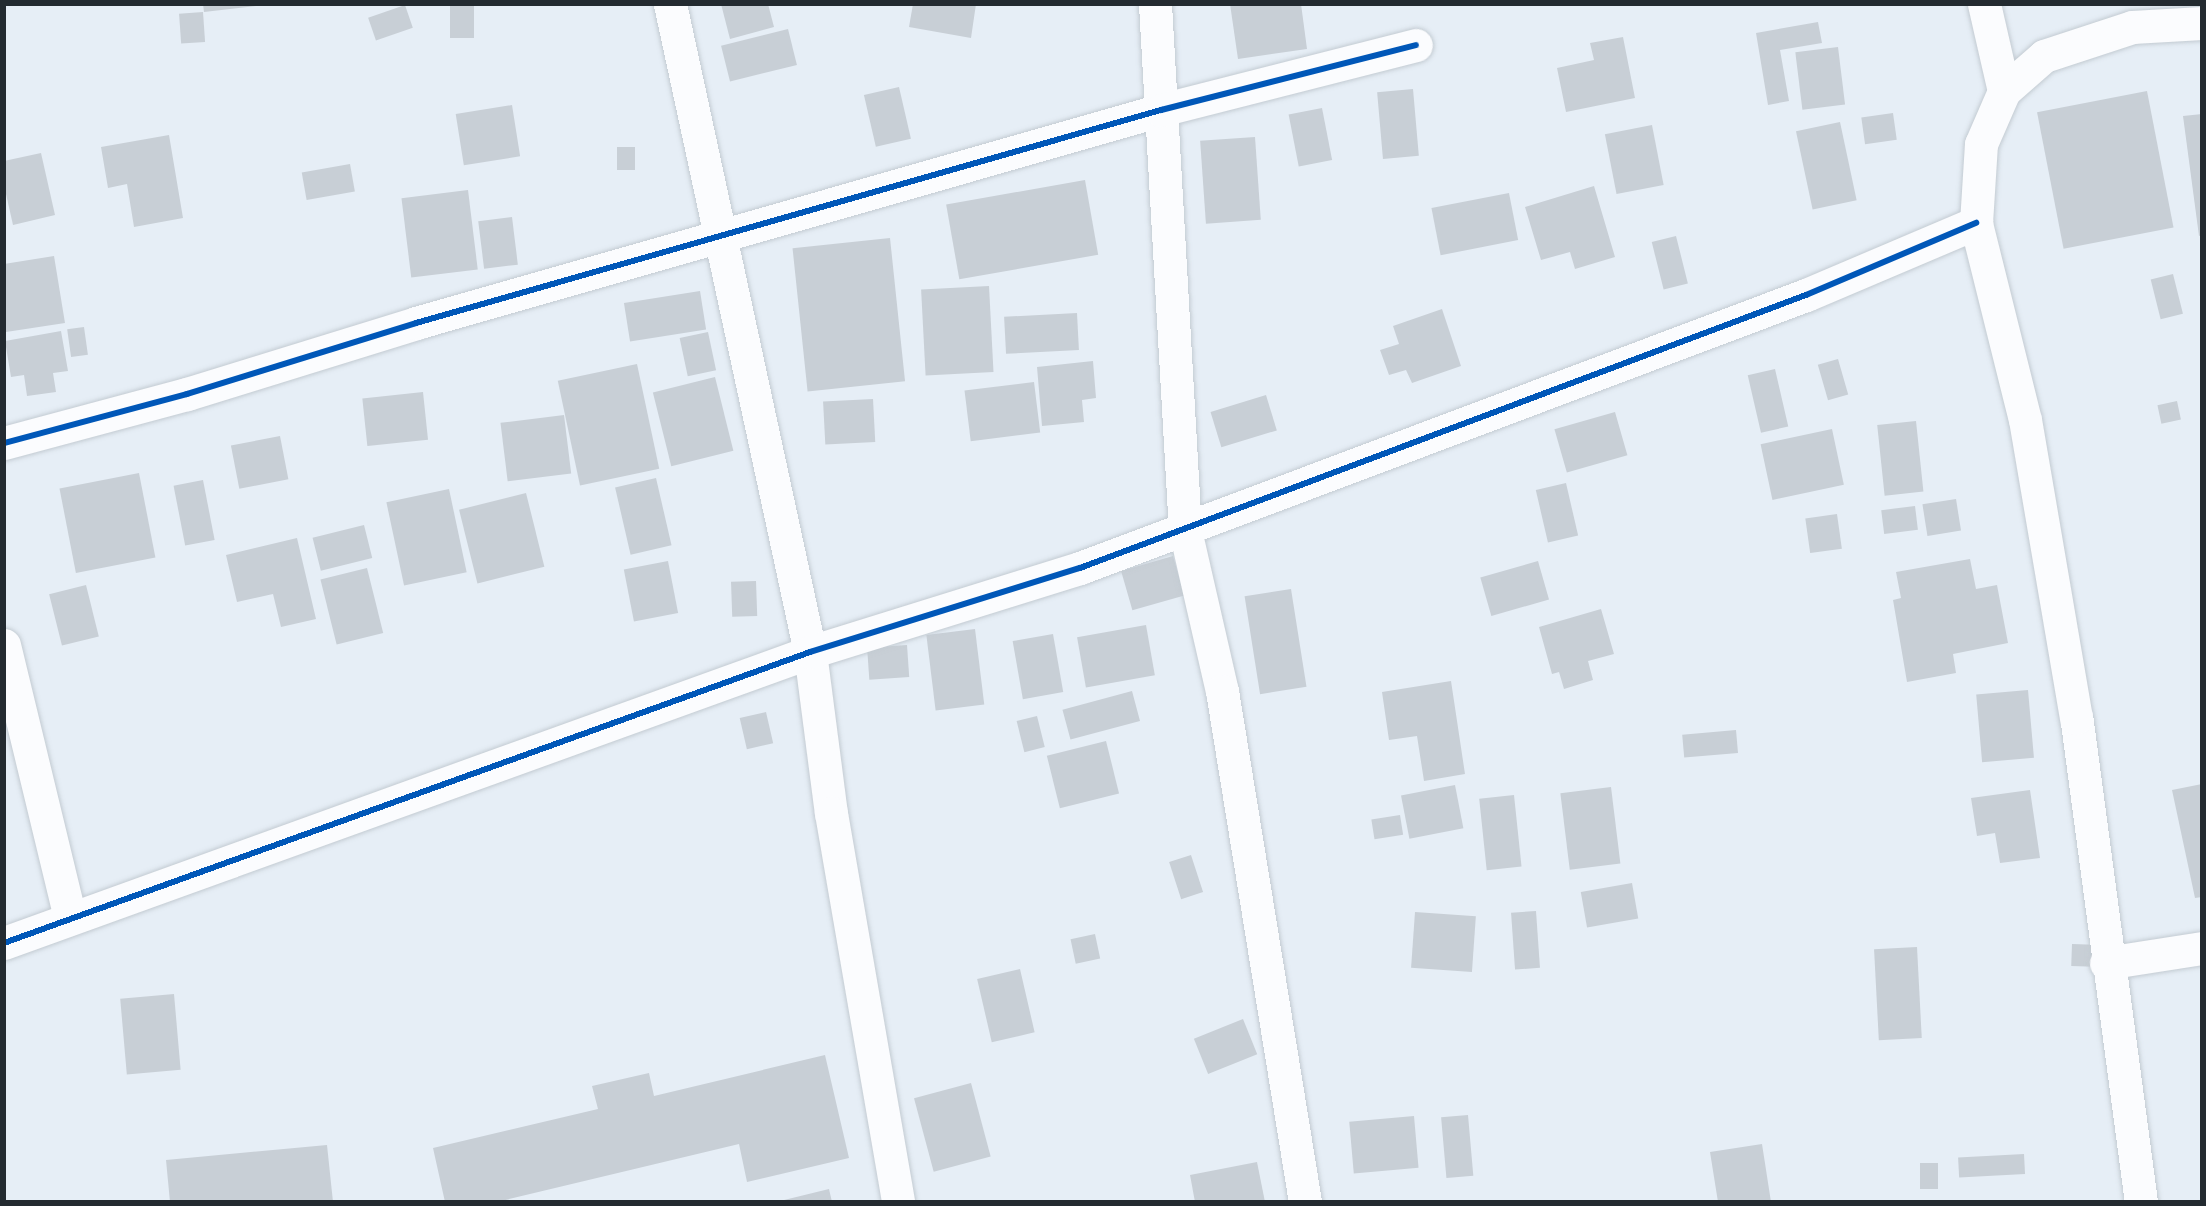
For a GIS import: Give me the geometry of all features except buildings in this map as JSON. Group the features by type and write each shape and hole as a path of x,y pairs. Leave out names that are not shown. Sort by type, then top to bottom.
{"street":[{"path":"670,4 810,652 831,813 898,1202"},
{"path":"1155,4 1185,530 1224,703 1305,1202"},
{"path":"1984,4 2004,91"},
{"path":"2141,1202 2106,963 2076,718 2029,443 1976,224 1980,144 2004,91 2044,56 2132,27 2202,23"},
{"path":"4,443 187,394 416,323 721,238 1161,110 1416,45"},
{"path":"4,943 810,652 1080,568 1185,530 1806,295 1976,224"},
{"path":"4,645 70,918"},
{"path":"2106,963 2202,948"}],"cycle path":[{"path":"4,443 187,394 416,323 1161,110 1416,45"},
{"path":"4,943 810,652 1080,568 1806,295 1976,223"}]}
